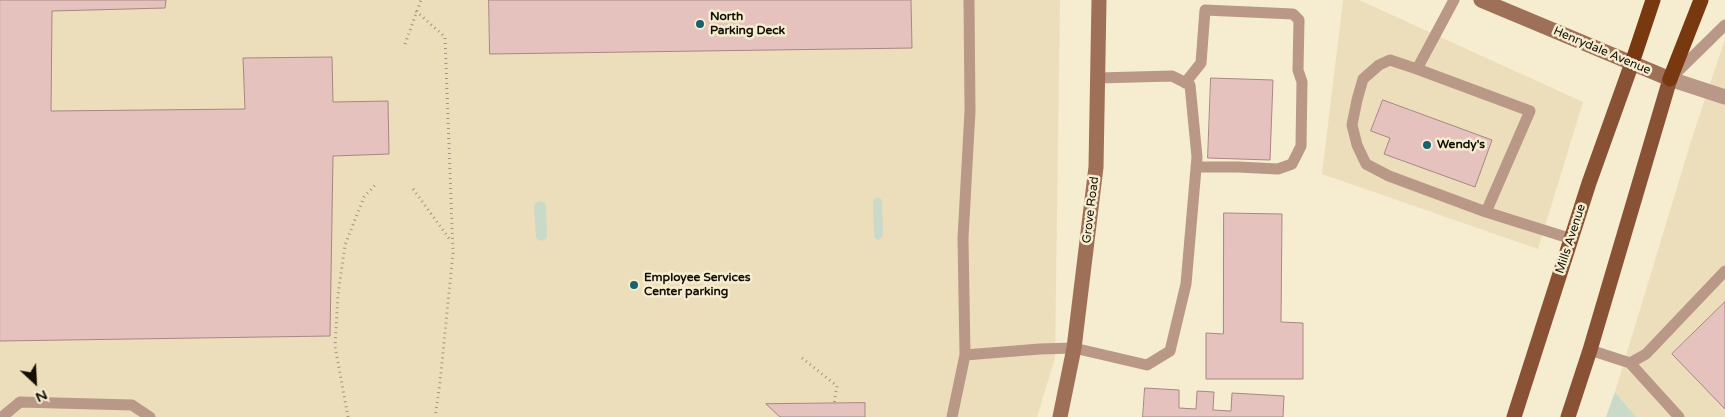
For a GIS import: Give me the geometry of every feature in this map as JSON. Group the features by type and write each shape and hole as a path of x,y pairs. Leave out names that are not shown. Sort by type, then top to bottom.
{"highway":[{"path":"1632,63 1653,0"},
{"path":"1670,79 1701,0"}],"main road":[{"name":"Grove Road","path":"1060,417 1074,348 1096,167 1099,0"},
{"name":"Henrydale Avenue","path":"1481,0 1670,79"},
{"name":"Mills Avenue","path":"1514,417 1589,183 1632,63"},
{"path":"1568,417 1590,350 1670,79"}],"street":[{"name":"Henrydale Avenue","path":"1670,79 1725,97"}],"lane":[{"path":"952,417 965,355 963,238 970,111 970,0"},
{"path":"1417,69 1454,0"},
{"path":"1185,83 1201,64 1206,10 1293,14 1299,20 1298,70 1302,82 1301,146 1292,164 1278,169 1238,167 1196,168"},
{"path":"1670,79 1725,25"},
{"path":"1486,212 1530,111 1390,60 1379,65 1363,78 1352,125 1357,145 1366,164 1389,176 1486,212 1572,239"},
{"path":"965,355 1074,348 1147,365 1170,352 1186,284 1197,157 1190,85 1172,76 1098,78"},
{"path":"1630,363 1646,354 1725,271"},
{"path":"1590,350 1630,363 1679,417"},
{"path":"2,417 20,402 132,406 150,417"}],"path":[{"path":"406,44 421,0"},
{"path":"416,11 444,37 453,253 440,382 434,417"},
{"path":"348,417 335,346 338,295 345,245 364,197 376,184"},
{"path":"413,189 452,243"},
{"path":"802,358 837,386 834,404"}],"shaded area":[{"path":"0,0 1060,0 1055,358 1037,417 0,417"},
{"path":"1343,0 1359,0 1583,102 1538,249 1322,174"},
{"path":"1725,39 1725,417 1636,417 1615,392 1692,138"}],"green space":[{"path":"878,197 882,200 883,236 878,240 874,237 873,200"},
{"path":"541,201 546,205 547,237 542,241 536,237 534,205"},
{"path":"1615,392 1636,417 1606,417"}],"building":[{"path":"0,0 166,0 165,8 52,11 51,111 245,109 243,58 332,57 333,102 388,101 389,154 333,156 330,336 0,341"},
{"name":"North Parking Deck","path":"489,0 911,0 912,48 490,54"},
{"path":"1211,78 1273,80 1270,160 1208,158"},
{"path":"1383,100 1492,140 1475,187 1384,154 1390,138 1371,131"},
{"path":"1224,213 1282,214 1281,322 1303,323 1303,379 1206,379 1206,333 1223,334"},
{"path":"1725,302 1725,409 1672,354"},
{"path":"1145,388 1179,390 1179,408 1196,409 1197,391 1214,392 1213,410 1231,411 1232,393 1284,396 1283,417 1143,417"},
{"path":"865,403 865,417 780,417 766,404"}],"place":[{"name":"North Parking Deck","path":"700,24"},
{"name":"Wendy's","path":"1427,145"},
{"name":"Employee Services Center parking","path":"634,285"}]}
